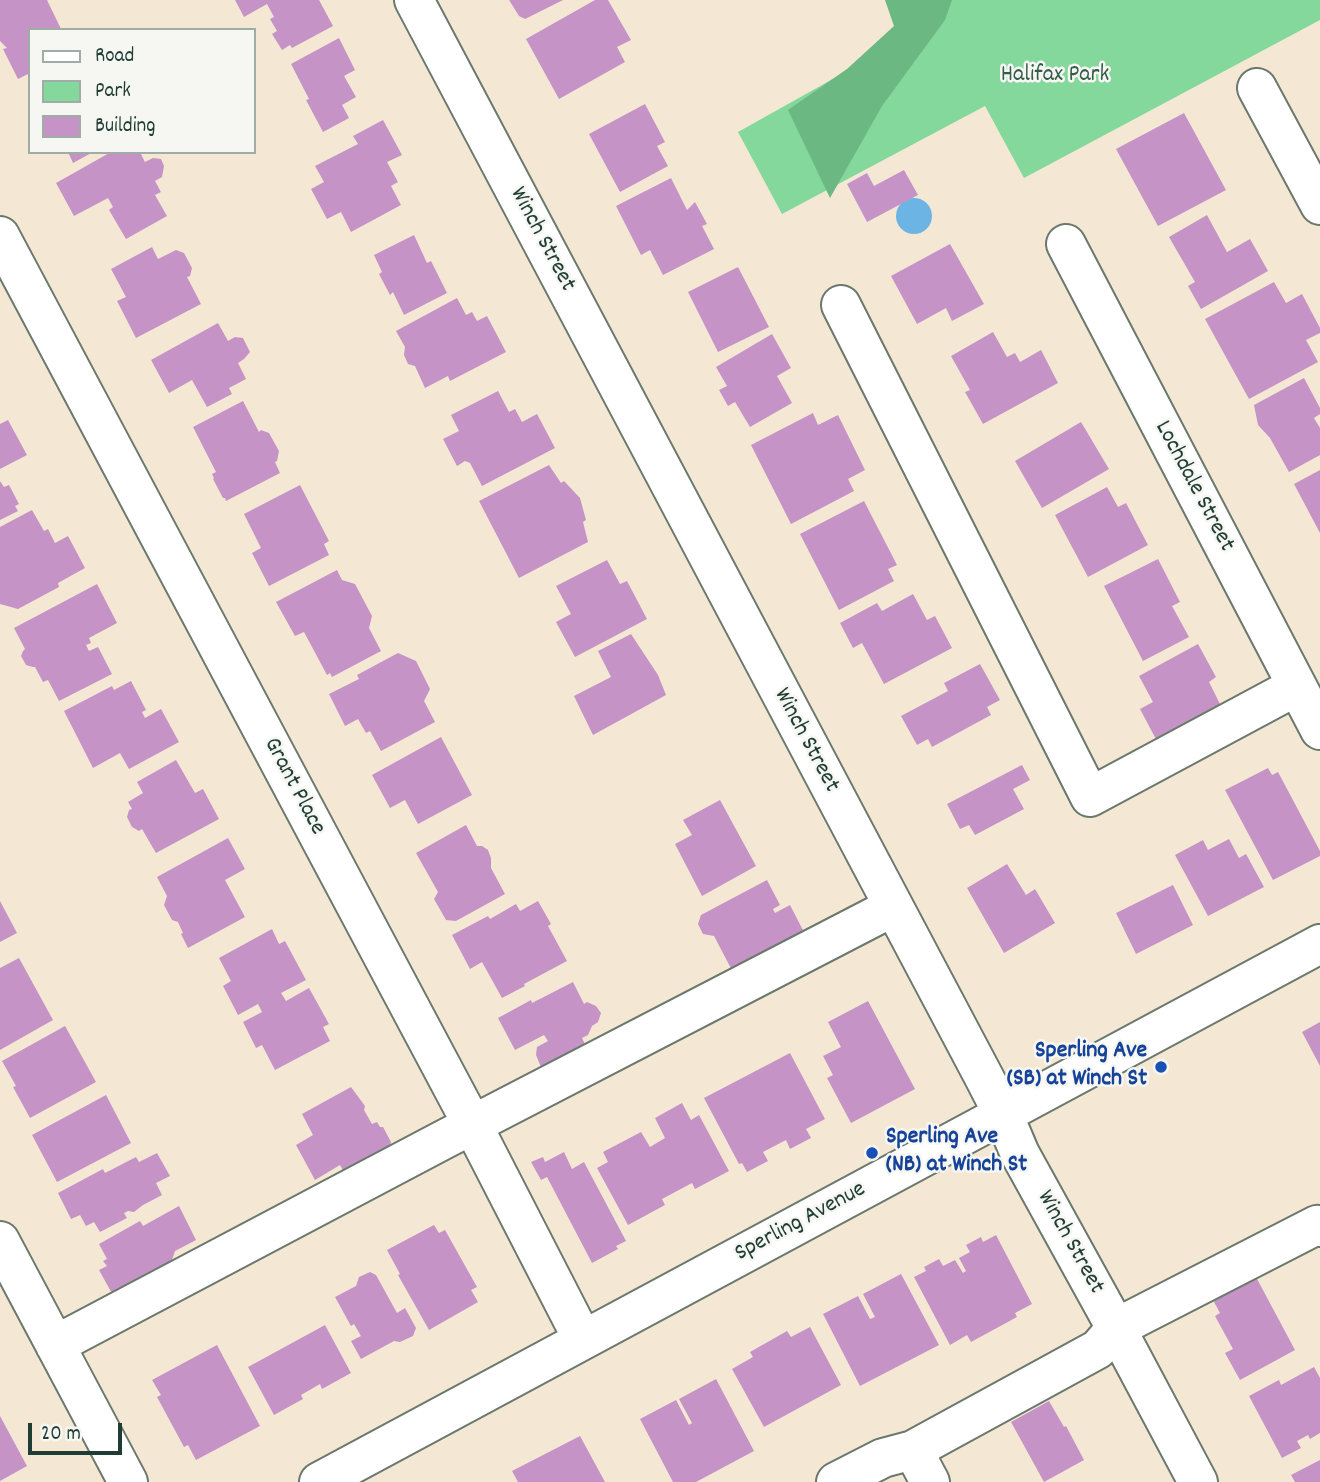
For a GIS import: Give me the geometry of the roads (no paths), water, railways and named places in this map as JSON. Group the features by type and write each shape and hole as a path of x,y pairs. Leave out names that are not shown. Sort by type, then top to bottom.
{"street":[{"name":"Winch Street","path":"414,0 1004,1115 1020,1154 1198,1482"},
{"path":"1257,88 1320,205"},
{"name":"Grant Place","path":"0,236 472,1124 583,1340"},
{"name":"Lochdale Street","path":"1066,244 1320,730"},
{"path":"841,305 1090,797 1297,686"},
{"path":"55,1345 472,1124 893,907"},
{"name":"Sperling Avenue","path":"319,1482 1320,944"},
{"path":"836,1482 883,1458 921,1466 1098,1349 1116,1328 1317,1225 1320,1227"},
{"path":"0,1241 128,1482"}],"water":[{"path":"914,198 926,204 932,216 926,228 914,234 902,228 896,216 902,204"}],"place":[{"name":"Sperling Ave (SB) at Winch St","path":"1161,1067"},
{"name":"Sperling Ave (NB) at Winch St","path":"872,1153"}],"park label":[{"name":"Halifax Park","path":"1055,77"}]}
